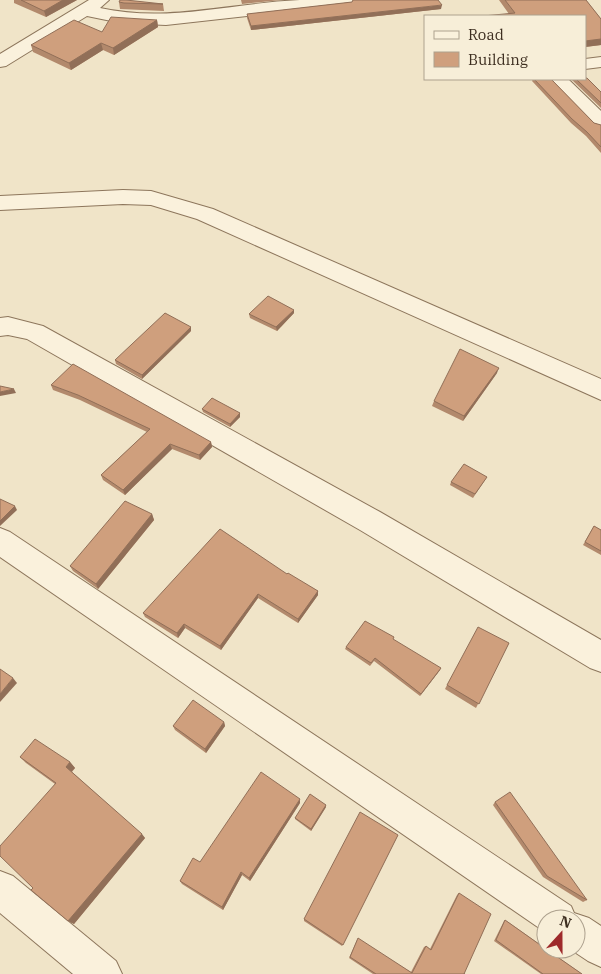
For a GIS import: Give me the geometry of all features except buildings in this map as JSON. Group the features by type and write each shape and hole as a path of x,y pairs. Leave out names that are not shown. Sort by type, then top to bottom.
{"street":[{"path":"0,62 102,0"},
{"path":"85,10 121,18 166,20 345,0"},
{"path":"586,64 601,62"},
{"path":"559,80 601,122"},
{"path":"0,202 123,196 151,198 176,204 204,214 601,390"},
{"path":"0,327 8,326 34,332 370,521 601,657"},
{"path":"0,542 543,909"},
{"path":"0,889 103,974"},
{"path":"586,938 601,948"}]}
